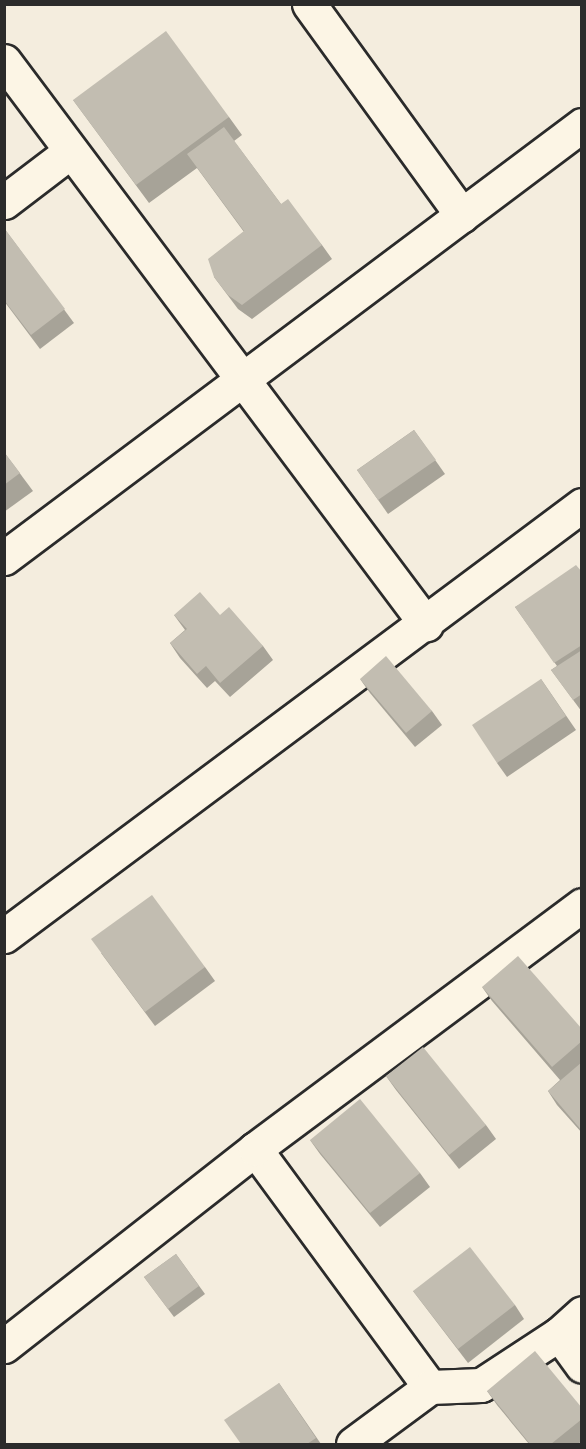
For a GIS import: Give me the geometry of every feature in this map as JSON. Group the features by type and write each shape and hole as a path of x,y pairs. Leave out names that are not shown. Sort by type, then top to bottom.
{"street":[{"path":"309,4 462,215"},
{"path":"4,60 426,624"},
{"path":"4,558 582,125"},
{"path":"4,202 71,151"},
{"path":"4,936 582,506"},
{"path":"4,1346 255,1149 582,905"},
{"path":"255,1149 430,1387"},
{"path":"353,1444 430,1387 481,1385 570,1324 582,1366"}],"building":[{"path":"166,31 229,117 136,185 73,100"},
{"path":"224,127 281,204 288,199 322,245 242,305 228,295 214,277 208,259 244,231 187,154"},
{"path":"4,228 65,309 31,335 4,300"},
{"path":"414,430 436,460 378,500 357,470"},
{"path":"4,452 20,473 4,485"},
{"path":"576,565 582,572 582,645 554,663 515,607"},
{"path":"200,592 220,615 229,607 263,646 220,683 206,666 197,674 170,643 187,629 174,615"},
{"path":"582,650 582,694 573,700 551,670"},
{"path":"386,656 432,711 406,733 360,679"},
{"path":"541,679 566,716 497,763 472,725"},
{"path":"152,895 205,967 145,1012 91,939"},
{"path":"518,956 582,1029 582,1041 552,1067 482,987"},
{"path":"423,1047 486,1125 449,1155 386,1076"},
{"path":"582,1062 582,1131 548,1091"},
{"path":"360,1099 420,1173 370,1213 310,1140"},
{"path":"470,1247 515,1305 458,1349 413,1291"},
{"path":"176,1254 199,1286 168,1309 144,1277"},
{"path":"535,1351 582,1408 582,1419 551,1444 530,1444 487,1391"},
{"path":"279,1383 316,1438 307,1444 241,1444 224,1420"}]}
